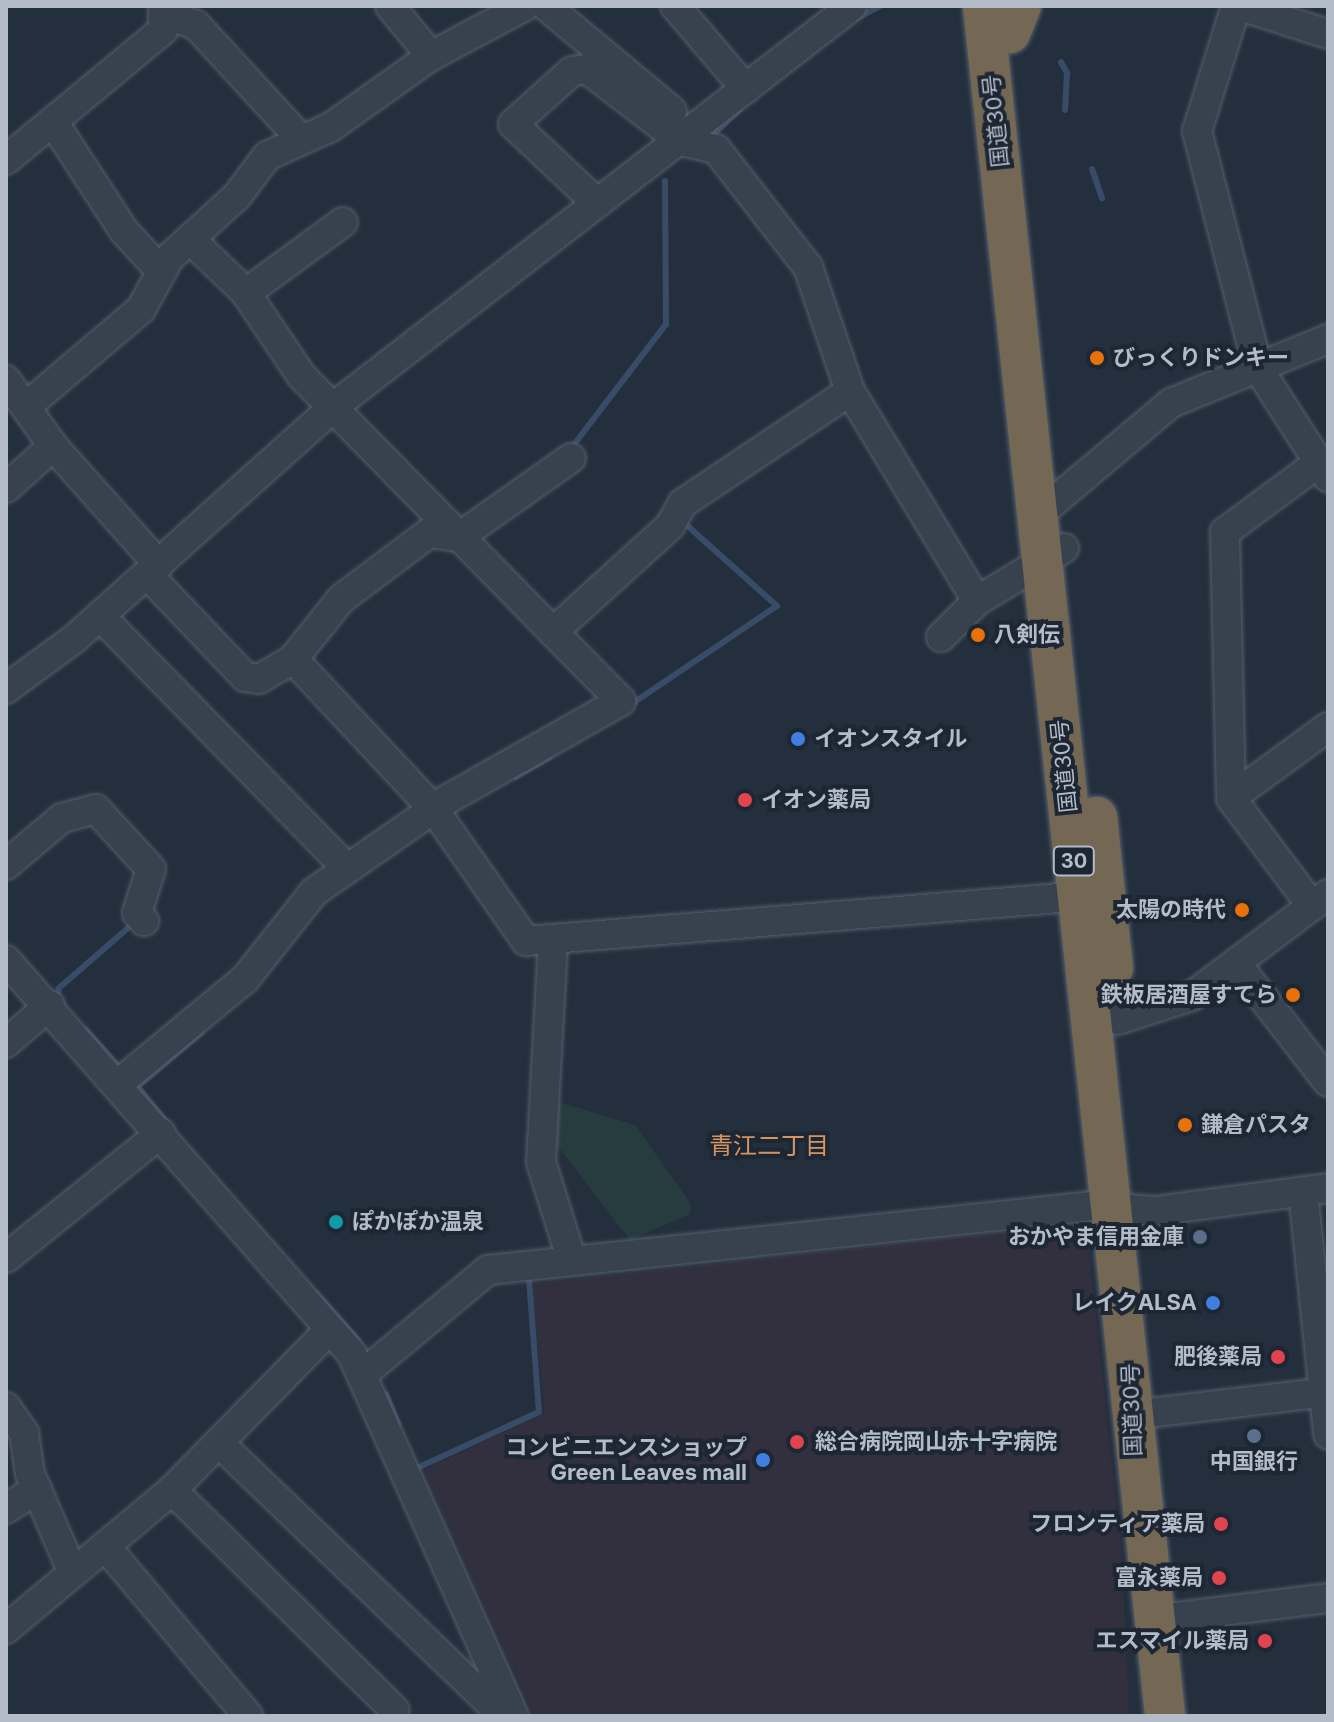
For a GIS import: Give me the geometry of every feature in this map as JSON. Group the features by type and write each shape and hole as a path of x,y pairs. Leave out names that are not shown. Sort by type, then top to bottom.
{"highway":[{"name":"国道30号","path":"1006,13 1048,510 1092,896 1166,1618 1165,1716"},
{"name":"国道30号","path":"1092,896 1118,1020 1125,1208"},
{"name":"国道30号","path":"1166,1618 1191,1716"}],"street":[{"path":"390,6 431,56"},
{"path":"156,266 237,196 267,156 300,138 331,127 431,56 525,6"},
{"path":"546,6 687,136"},
{"path":"675,6 746,89"},
{"path":"6,689 100,616 336,405 852,6"},
{"path":"1118,1020 1192,996 1320,900 1231,798 1225,532 1322,471 1258,368 1197,131 1238,6 1328,34"},
{"path":"6,160 55,125 163,30 165,10 196,25 300,138"},
{"path":"597,203 513,124 572,71 587,69 687,136 716,149 811,271 850,391 977,601"},
{"path":"28,405 141,309 156,292 156,266 55,125"},
{"path":"246,293 343,222"},
{"path":"124,1079 245,979 293,913 347,868 621,701 455,533 336,405 301,375 246,293 190,239"},
{"path":"1048,510 1171,403 1328,339"},
{"path":"6,380 28,405 53,446 153,570 245,677 259,679 296,656 341,599 429,533 455,533 571,458"},
{"path":"553,632 670,526 683,503 789,425 850,391"},
{"path":"6,488 53,446"},
{"path":"941,637 977,601 1054,551"},
{"path":"100,616 347,868"},
{"path":"296,656 440,810 526,941 1092,896"},
{"path":"1231,798 1328,727"},
{"path":"6,865 62,818 96,809 151,869 137,913 144,921"},
{"path":"553,941 541,1162 571,1258"},
{"path":"6,960 124,1079 161,1133 363,1374 514,1716"},
{"path":"1236,963 1328,1082"},
{"path":"6,1043 50,1005"},
{"path":"6,1258 161,1133"},
{"path":"363,1374 488,1270 571,1258 1316,1190 1328,1435"},
{"path":"6,1629 172,1490 329,1330"},
{"path":"1144,1414 1326,1392"},
{"path":"6,1407 24,1433 37,1489 73,1573"},
{"path":"219,1443 504,1716"},
{"path":"6,1509 37,1489"},
{"path":"172,1490 393,1714"},
{"path":"105,1546 248,1716"},
{"path":"1166,1618 1328,1598"}],"shaded area":[{"name":"総合病院岡山赤十字病院","path":"1086,1223 1122,1558 1129,1716 534,1716 424,1470 545,1413 531,1284"}],"green space":[{"path":"552,1100 635,1125 691,1204 690,1214 630,1240 560,1149 551,1151"}],"waterway":[{"path":"855,19 881,6"},
{"path":"1061,62 1067,73 1065,110"},
{"path":"711,137 740,109"},
{"path":"1092,169 1102,198"},
{"path":"569,451 666,324 665,181"},
{"path":"630,705 777,606 682,521"},
{"path":"515,777 550,757"},
{"path":"57,998 59,988 136,921"},
{"path":"86,1030 121,1069"},
{"path":"137,1087 202,1032"},
{"path":"137,1086 168,1124"},
{"path":"417,1468 539,1412 529,1278"},
{"path":"315,1292 358,1340"},
{"path":"386,1394 398,1424"}],"place":[{"name":"びっくりドンキー","path":"1097,358"},
{"name":"八剣伝","path":"978,635"},
{"name":"イオンスタイル","path":"798,739"},
{"name":"イオン薬局","path":"745,800"},
{"name":"太陽の時代","path":"1242,910"},
{"name":"鉄板居酒屋すてら","path":"1293,995"},
{"name":"鎌倉パスタ","path":"1185,1125"},
{"name":"ぽかぽか温泉","path":"336,1222"},
{"name":"おかやま信用金庫","path":"1200,1237"},
{"name":"レイクALSA","path":"1213,1303"},
{"name":"肥後薬局","path":"1278,1357"},
{"name":"中国銀行","path":"1254,1436"},
{"name":"総合病院岡山赤十字病院","path":"797,1442"},
{"name":"コンビニエンスショップ Green Leaves mall","path":"763,1460"},
{"name":"フロンティア薬局","path":"1221,1524"},
{"name":"富永薬局","path":"1219,1578"},
{"name":"エスマイル薬局","path":"1265,1641"}],"district":[{"name":"青江二丁目","path":"769,1146"}]}
